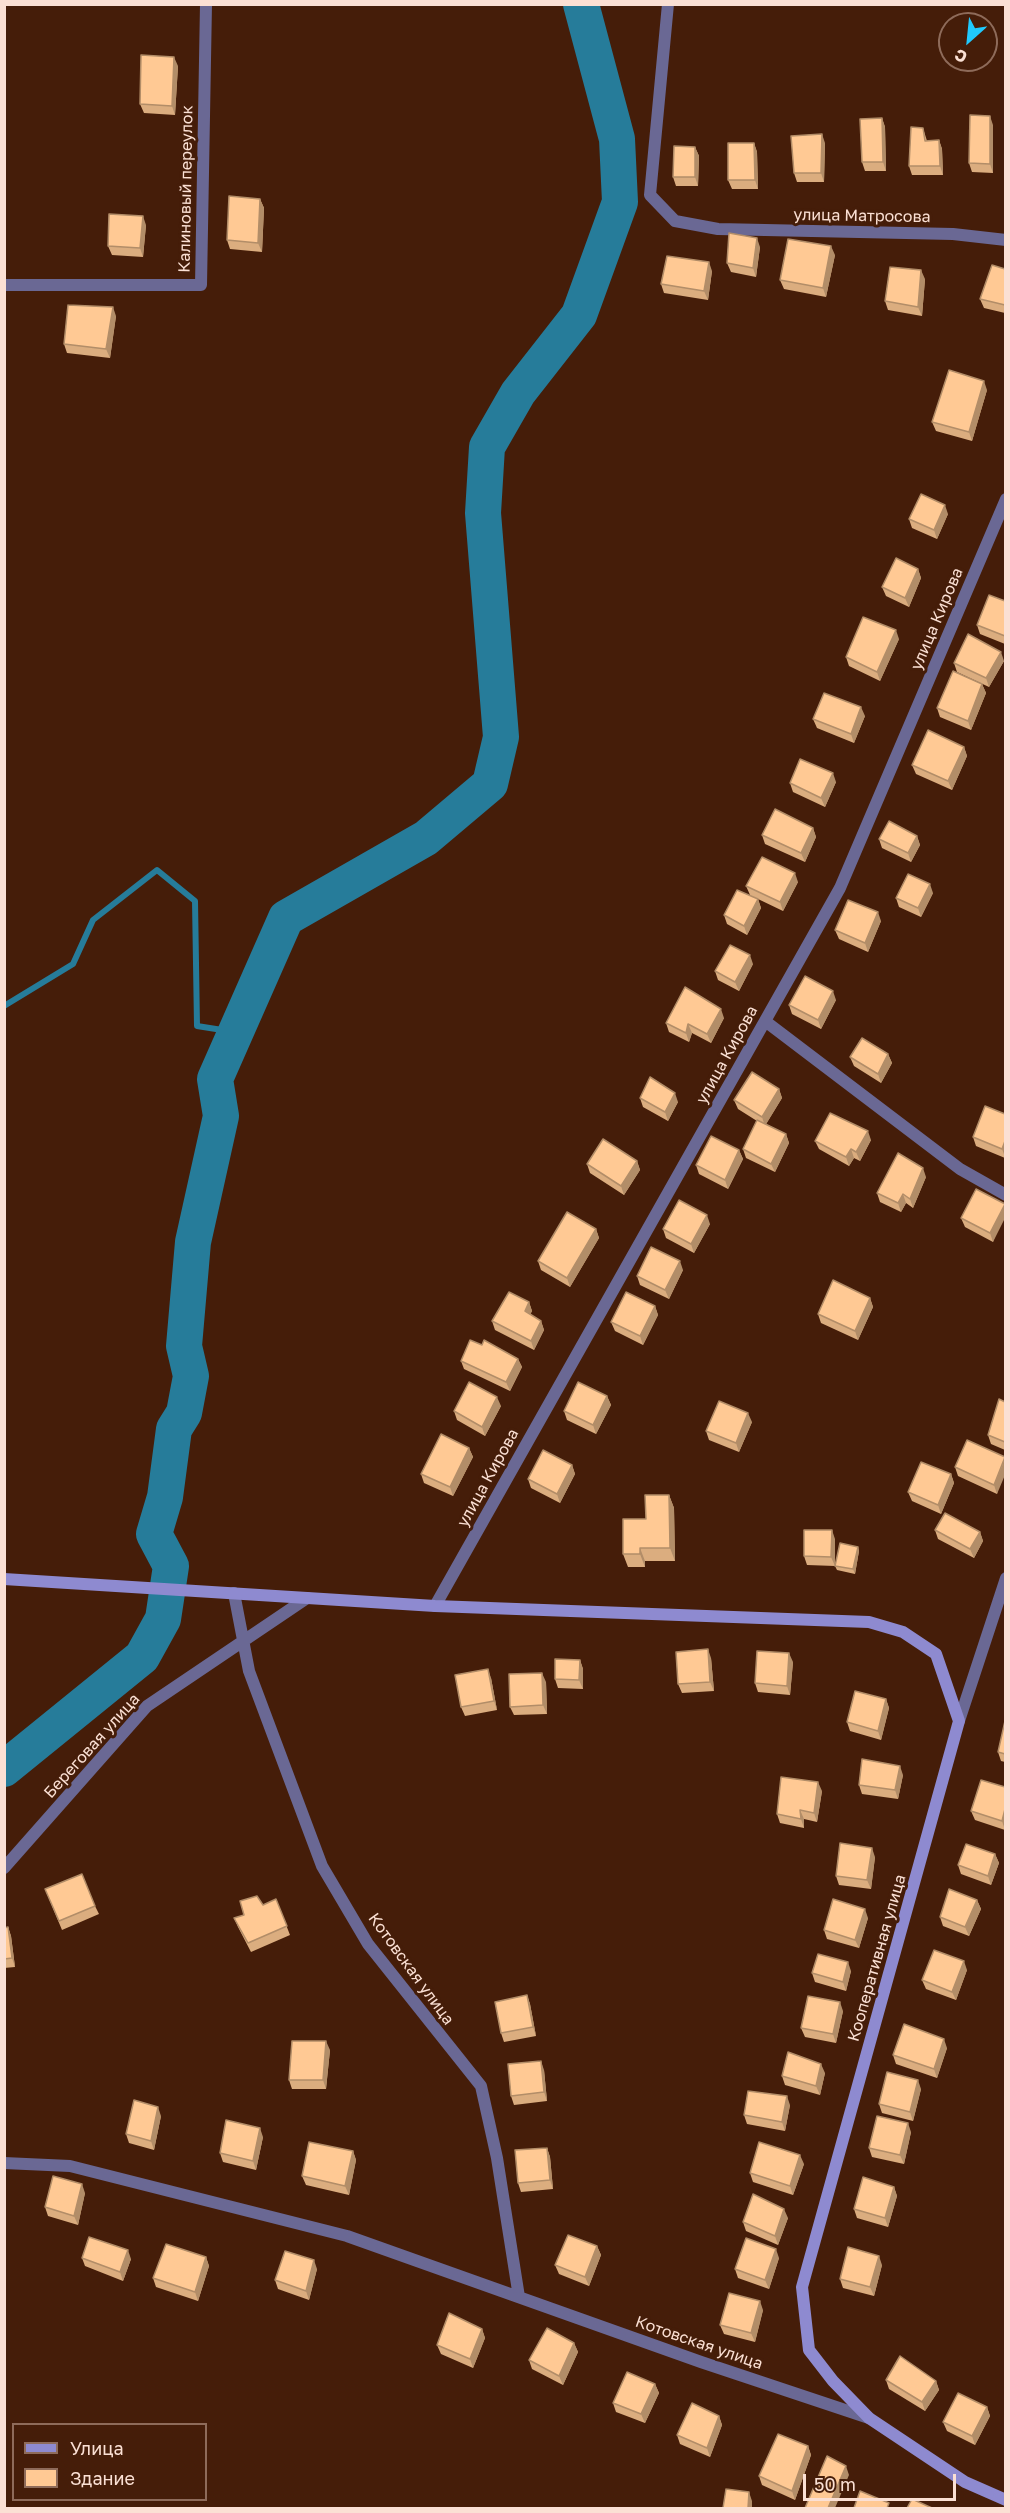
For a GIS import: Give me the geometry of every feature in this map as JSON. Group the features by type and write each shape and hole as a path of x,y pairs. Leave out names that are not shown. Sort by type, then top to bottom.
{"street":[{"name":"Калиновый переулок","path":"4,285 201,285 206,4"},
{"name":"улица Матросова","path":"668,4 650,195 675,221 718,229 953,234 1005,240"},
{"name":"улица Кирова","path":"435,1606 840,888 1005,499"},
{"path":"765,1021 960,1169 1005,1195"},
{"name":"Кооперативная улица","path":"810,2350 802,2287 959,1721 1001,1603 1005,1578"},
{"path":"4,1579 435,1606 869,1622 903,1632 936,1654 959,1721"},
{"name":"Котовская улица","path":"229,1593 244,1642 249,1671 322,1866 368,1944 481,2086 497,2158 519,2297"},
{"name":"Береговая улица","path":"4,1868 147,1706 306,1598"},
{"name":"Котовская улица","path":"4,2163 70,2166 347,2236 869,2418"},
{"name":"Котовская улица","path":"810,2350 833,2381 869,2418 965,2482 1005,2500"}],"building":[{"path":"141,55 174,57 172,106 140,104"},
{"path":"970,115 990,116 990,164 969,163"},
{"path":"882,118 883,162 862,162 860,119"},
{"path":"911,127 923,128 925,141 939,140 940,166 909,166"},
{"path":"822,134 821,173 794,173 791,136"},
{"path":"728,143 754,143 755,180 728,180"},
{"path":"674,146 695,147 695,177 673,177"},
{"path":"229,196 260,199 258,243 227,240"},
{"path":"109,214 143,216 140,248 108,246"},
{"path":"729,233 757,238 753,268 727,263"},
{"path":"788,239 831,246 823,288 780,280"},
{"path":"667,256 709,262 704,291 661,284"},
{"path":"992,265 1005,269 1005,305 980,299"},
{"path":"890,267 921,270 918,307 885,301"},
{"path":"68,305 113,307 106,349 64,344"},
{"path":"949,370 984,381 969,432 932,422"},
{"path":"921,494 945,505 934,530 909,519"},
{"path":"896,558 918,569 905,598 882,587"},
{"path":"989,595 1005,601 1005,636 977,625"},
{"path":"863,617 896,630 877,672 846,657"},
{"path":"968,634 1001,652 986,678 954,663"},
{"path":"953,671 982,684 968,721 937,708"},
{"path":"824,693 861,707 851,734 813,719"},
{"path":"928,730 964,747 948,781 912,765"},
{"path":"800,759 833,773 821,798 790,783"},
{"path":"775,809 813,828 801,853 762,835"},
{"path":"889,821 917,836 908,853 879,839"},
{"path":"762,857 795,873 780,902 746,886"},
{"path":"908,874 930,884 918,908 896,898"},
{"path":"737,890 758,899 744,926 724,915"},
{"path":"848,900 878,912 865,943 835,930"},
{"path":"730,945 750,955 735,982 715,971"},
{"path":"805,976 833,991 818,1020 789,1005"},
{"path":"685,987 721,1009 707,1034 688,1024 686,1033 666,1023"},
{"path":"862,1038 888,1054 878,1074 850,1057"},
{"path":"752,1072 779,1089 762,1117 734,1100"},
{"path":"650,1077 675,1093 665,1112 640,1098"},
{"path":"985,1106 1005,1114 1005,1141 1002,1149 973,1137"},
{"path":"830,1113 868,1131 856,1152 851,1149 846,1157 815,1141"},
{"path":"757,1120 786,1134 771,1164 743,1149"},
{"path":"711,1136 739,1150 725,1180 696,1165"},
{"path":"603,1139 637,1161 621,1186 587,1164"},
{"path":"898,1153 923,1168 910,1199 903,1194 898,1203 877,1193"},
{"path":"976,1189 1005,1204 990,1233 961,1218"},
{"path":"679,1200 707,1215 691,1244 663,1229"},
{"path":"567,1212 596,1229 567,1278 538,1261"},
{"path":"651,1247 680,1261 665,1290 637,1276"},
{"path":"833,1280 870,1298 855,1331 818,1314"},
{"path":"509,1292 529,1302 525,1311 541,1321 531,1341 492,1321"},
{"path":"626,1292 655,1306 640,1336 611,1322"},
{"path":"470,1340 482,1345 484,1340 518,1359 506,1382 461,1361"},
{"path":"469,1382 497,1397 482,1427 454,1411"},
{"path":"578,1382 607,1396 593,1425 564,1411"},
{"path":"999,1399 1005,1402 1005,1442 988,1435"},
{"path":"719,1401 748,1413 736,1443 706,1431"},
{"path":"441,1434 469,1448 450,1487 421,1474"},
{"path":"967,1440 1005,1457 994,1485 955,1467"},
{"path":"543,1450 572,1465 557,1494 528,1479"},
{"path":"921,1462 951,1474 938,1505 908,1492"},
{"path":"645,1495 669,1495 670,1548 640,1548 640,1554 623,1554 623,1519 646,1519"},
{"path":"945,1513 980,1532 970,1549 935,1530"},
{"path":"804,1530 832,1530 831,1557 804,1556"},
{"path":"840,1543 858,1547 853,1569 835,1566"},
{"path":"708,1649 710,1682 678,1684 676,1652"},
{"path":"757,1651 789,1653 787,1686 755,1683"},
{"path":"555,1659 580,1660 579,1680 555,1679"},
{"path":"488,1669 494,1701 461,1707 455,1675"},
{"path":"542,1673 543,1705 510,1707 509,1674"},
{"path":"855,1691 886,1699 878,1731 847,1722"},
{"path":"1005,1721 1005,1754 998,1752"},
{"path":"862,1759 900,1766 895,1790 859,1785"},
{"path":"781,1777 818,1782 814,1813 800,1810 801,1819 777,1814"},
{"path":"981,1780 1005,1787 1005,1809 1002,1821 971,1811"},
{"path":"840,1843 872,1848 867,1880 836,1876"},
{"path":"966,1844 995,1854 988,1876 958,1865"},
{"path":"82,1874 95,1906 59,1921 45,1889"},
{"path":"949,1889 977,1900 965,1927 940,1917"},
{"path":"257,1896 263,1905 276,1899 287,1926 248,1943 234,1918 244,1915 240,1901"},
{"path":"833,1899 865,1909 855,1940 824,1930"},
{"path":"8,1927 12,1958 4,1959 4,1928"},
{"path":"934,1950 964,1961 952,1992 922,1980"},
{"path":"818,1954 848,1962 843,1982 812,1973"},
{"path":"527,1995 533,2027 501,2033 495,2002"},
{"path":"808,1996 840,2002 833,2034 801,2028"},
{"path":"904,2024 944,2039 934,2069 893,2055"},
{"path":"292,2041 326,2041 323,2080 289,2080"},
{"path":"788,2052 821,2064 816,2086 782,2076"},
{"path":"541,2061 544,2092 511,2096 508,2064"},
{"path":"887,2072 918,2080 910,2112 879,2104"},
{"path":"748,2091 787,2096 782,2122 744,2115"},
{"path":"134,2100 158,2107 151,2141 126,2134"},
{"path":"877,2116 908,2123 900,2155 869,2148"},
{"path":"226,2120 260,2128 253,2161 220,2153"},
{"path":"309,2142 353,2151 345,2186 302,2176"},
{"path":"759,2142 800,2155 790,2186 750,2173"},
{"path":"547,2148 550,2180 518,2183 515,2150"},
{"path":"53,2176 82,2184 74,2216 45,2207"},
{"path":"863,2177 894,2187 885,2218 854,2209"},
{"path":"753,2194 784,2209 775,2236 743,2222"},
{"path":"568,2235 597,2246 585,2277 555,2265"},
{"path":"89,2237 128,2250 120,2272 82,2258"},
{"path":"746,2238 776,2249 765,2280 735,2269"},
{"path":"166,2244 206,2257 195,2292 153,2278"},
{"path":"848,2247 879,2256 870,2287 840,2279"},
{"path":"285,2251 314,2260 306,2291 275,2280"},
{"path":"729,2293 760,2301 751,2333 720,2325"},
{"path":"449,2313 482,2329 470,2359 437,2345"},
{"path":"547,2328 574,2343 559,2376 529,2360"},
{"path":"900,2356 936,2381 922,2402 886,2380"},
{"path":"627,2372 655,2384 641,2414 613,2403"},
{"path":"958,2393 987,2407 972,2436 943,2422"},
{"path":"692,2403 719,2416 707,2448 677,2435"},
{"path":"778,2434 808,2446 792,2491 759,2476"},
{"path":"827,2456 846,2466 828,2508 805,2508"},
{"path":"726,2489 749,2492 748,2508 723,2508"},
{"path":"860,2491 889,2503 887,2508 854,2508"},
{"path":"912,2499 932,2508 907,2508"}],"waterway":[{"path":"4,1769 142,1657 163,1619 171,1566 154,1534 165,1497 174,1429 184,1413 191,1376 184,1346 193,1242 221,1116 215,1079 286,918 426,838 490,784 501,737 483,513 487,447 518,393 579,315 620,202 617,139 581,4"},
{"path":"4,1006 73,964 93,920 157,870 195,901 197,1026 235,1032"}]}
